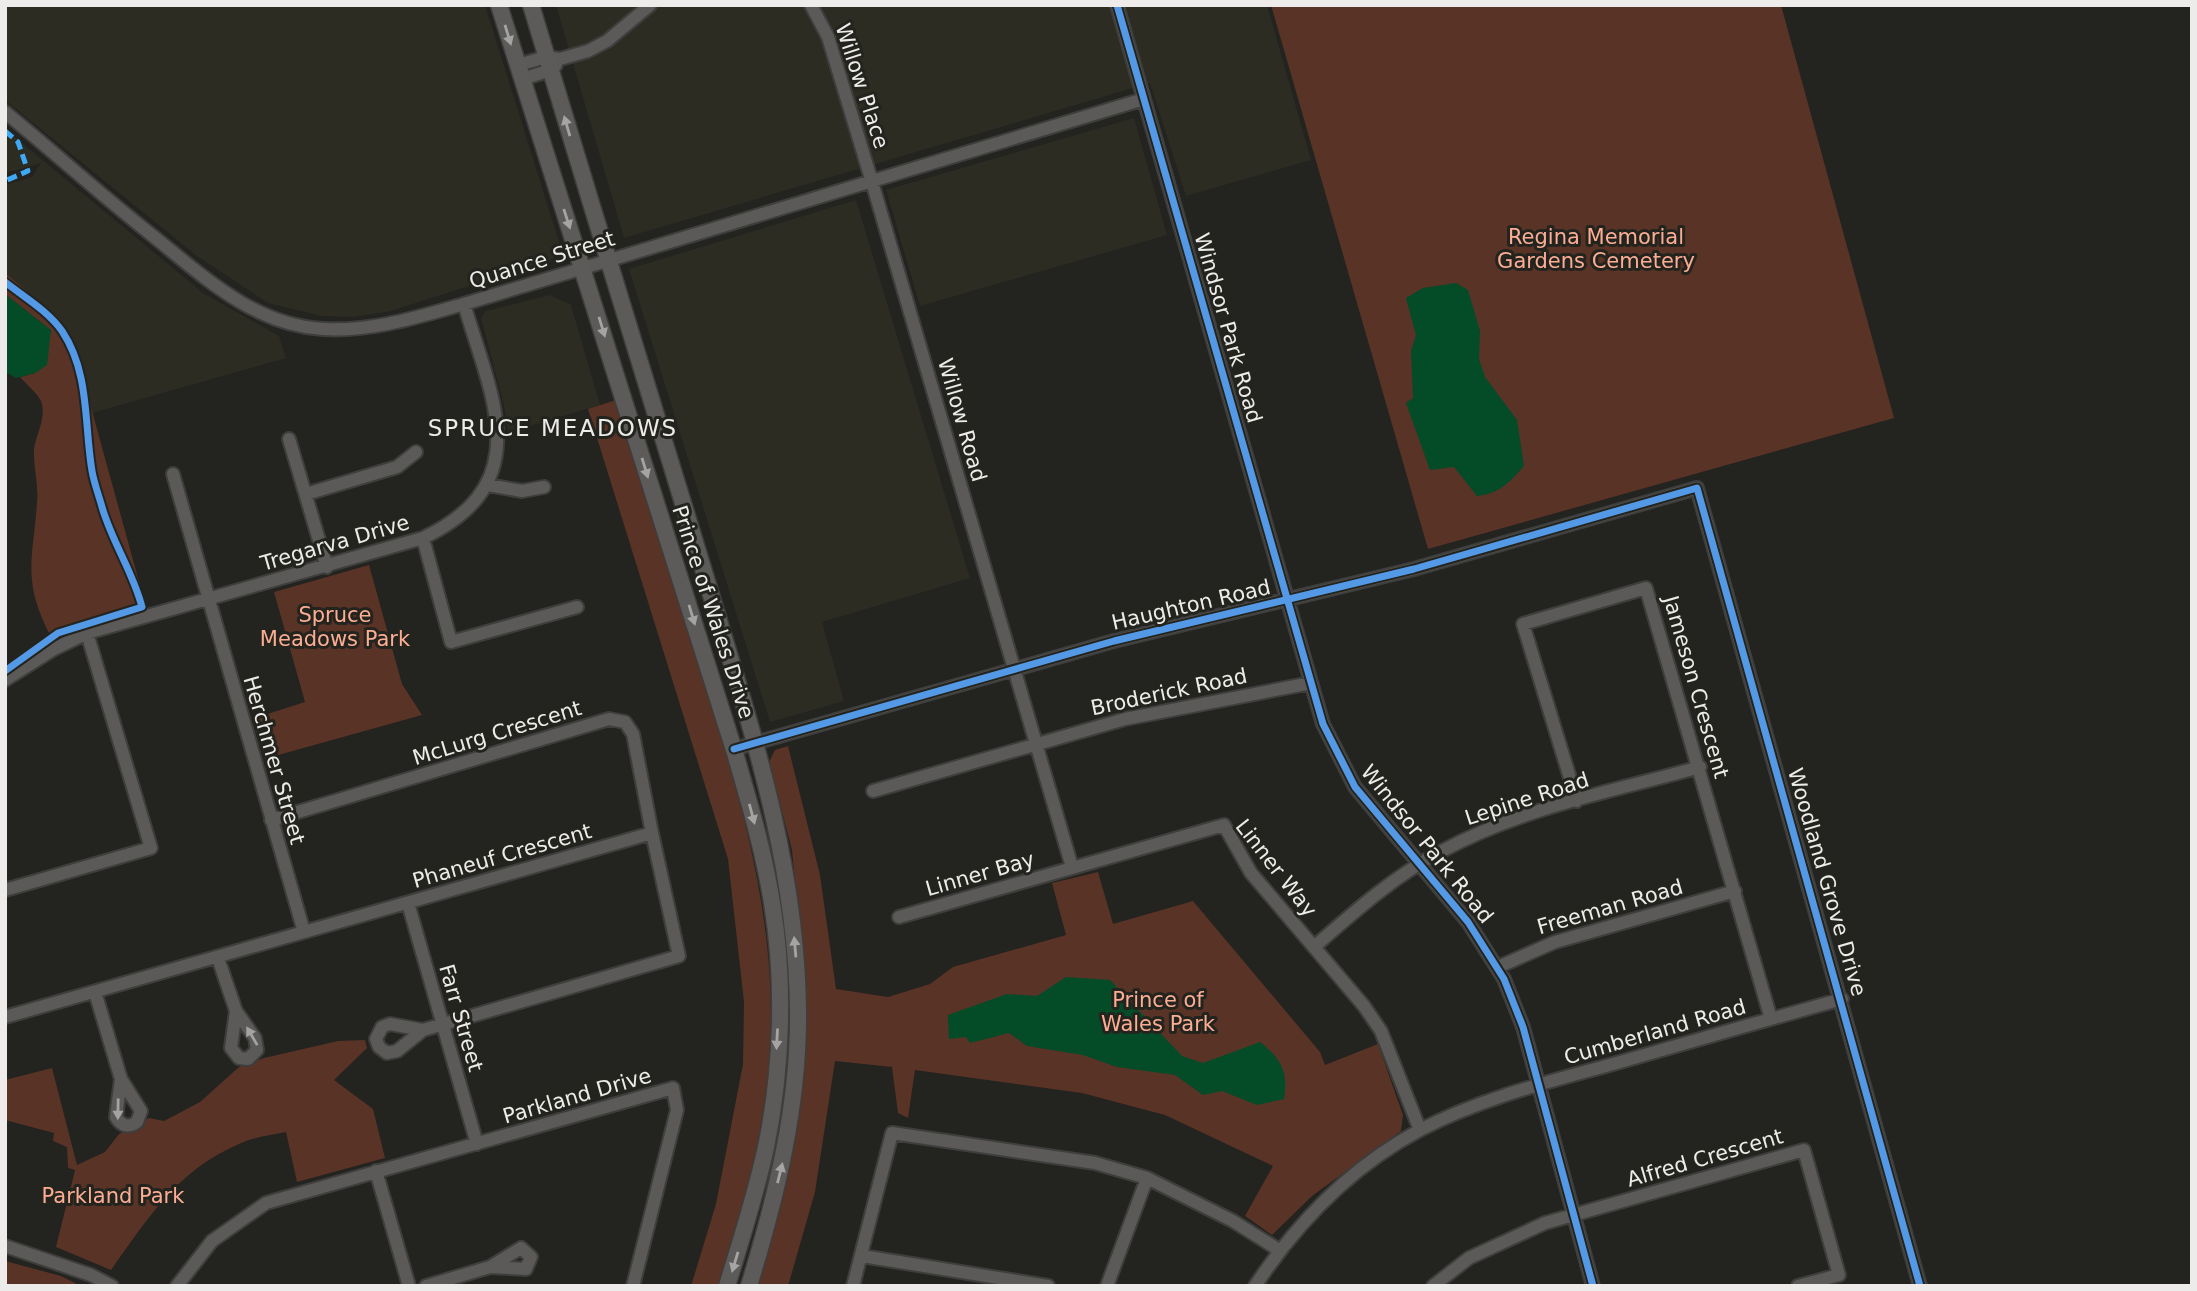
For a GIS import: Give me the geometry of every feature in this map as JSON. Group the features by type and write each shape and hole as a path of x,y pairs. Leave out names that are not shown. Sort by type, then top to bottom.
{"main road":[{"name":"Prince of Wales Drive","path":"499,5 734,749 763,855 772,903 778,955 778,1015 766,1146 727,1286"},
{"name":"Prince of Wales Drive","path":"531,5 552,62 607,261 754,743 788,875 798,1013 796,1074 785,1150 749,1286"}],"street":[{"path":"520,72 607,41 650,5"},
{"name":"Willow Place","path":"811,5 828,37 872,182"},
{"name":"Windsor Park Road","path":"1117,5 1323,724 1346,773 1365,801 1468,922 1498,967 1517,1011 1539,1084 1593,1286"},
{"name":"Quance Street","path":"5,112 95,191 219,289 275,319 321,329 368,328 464,304 1144,99"},
{"name":"Willow Road","path":"872,182 1016,670"},
{"name":"Tregarva Drive","path":"5,680 54,649 87,633 423,538 450,526 470,510 488,485 498,433 489,389 464,304"},
{"path":"289,439 327,567"},
{"path":"306,494 397,467 416,452"},
{"name":"Herchmer Street","path":"173,474 304,932"},
{"path":"488,485 522,491 544,487"},
{"name":"Haughton Road","path":"734,749 1114,641 1415,569 1698,488"},
{"name":"Woodland Grove Drive","path":"1698,488 1920,1286"},
{"path":"423,538 452,642 577,607"},
{"name":"Jameson Crescent","path":"1577,801 1523,624 1646,588 1700,766 1771,1019"},
{"path":"5,890 151,848 87,633"},
{"path":"1016,670 1072,867"},
{"name":"Broderick Road","path":"873,791 1161,710 1311,683"},
{"name":"McLurg Crescent","path":"271,820 609,719 625,722 633,734 652,832"},
{"name":"Lepine Road","path":"1314,947 1371,897 1419,864 1482,832 1577,801 1700,766"},
{"name":"Linner Way","path":"1072,867 1224,825 1251,873 1364,1006 1381,1031 1420,1130"},
{"path":"423,1030 678,956 652,832"},
{"name":"Phaneuf Crescent","path":"5,1017 652,832"},
{"name":"Linner Bay","path":"899,917 1072,867"},
{"name":"Freeman Road","path":"1498,967 1555,942 1735,891"},
{"name":"Farr Street","path":"408,903 477,1144"},
{"path":"218,958 236,1011"},
{"path":"95,992 121,1079"},
{"name":"Cumberland Road","path":"1255,1286 1279,1250 1344,1183 1420,1130 1539,1084 1842,999"},
{"name":"Parkland Drive","path":"177,1286 212,1241 266,1203 673,1088 677,1110 633,1286"},
{"path":"853,1286 892,1133 1095,1163 1147,1178 1233,1221 1279,1250"},
{"name":"Alfred Crescent","path":"1572,1215 1804,1150 1839,1275 1798,1286"},
{"path":"376,1171 409,1286"},
{"path":"1107,1286 1147,1178"},
{"path":"1436,1285 1469,1258 1501,1241 1572,1215"},
{"path":"5,1246 91,1275 112,1286"},
{"path":"862,1256 1048,1286"},
{"path":"426,1286 490,1267"}],"shaded area":[{"path":"5,5 485,5 561,248 553,259 391,311 353,317 322,316 268,303 197,256 5,100"},
{"path":"556,5 1267,5 1311,160 1186,196 1150,83 624,238"},
{"path":"1134,118 1167,235 920,306 886,190"},
{"path":"5,129 203,293 279,336 286,358 92,413 73,342 64,325 5,273 5,185 32,177 41,163 6,173 5,178"},
{"path":"856,200 970,578 822,622 844,701 770,722 629,269"},
{"path":"1456,283 1468,290 1480,331 1479,359 1485,377 1517,420 1524,466 1504,486 1492,493 1477,496 1454,467 1430,470 1406,403 1413,398 1411,351 1416,335 1406,298 1423,288"},
{"path":"5,294 51,330 47,365 35,373 16,378 5,372"},
{"path":"550,295 571,305 600,405 508,432 504,405 481,318 486,311"},
{"path":"1066,977 1110,980 1182,1056 1203,1063 1260,1042 1282,1067 1285,1081 1284,1099 1257,1105 1222,1091 1203,1095 1175,1075 1117,1067 1083,1055 1027,1046 1009,1033 970,1043 966,1037 949,1039 948,1015 1007,994 1037,996"}],"green space":[{"name":"Regina Memorial Gardens Cemetery","path":"1271,5 1781,5 1894,418 1428,549"},
{"path":"5,273 58,317 73,342 146,607 70,625 49,633 35,598 31,569 37,496 34,449 43,407 37,395 20,377 35,373 51,331 5,294"},
{"path":"616,400 737,791 764,922 771,1012 767,1082 756,1151 720,1286 691,1286 716,1204 743,1064 744,1002 728,859 588,409"},
{"name":"Spruce Meadows Park","path":"369,565 402,684 422,715 264,759 252,719 305,702 274,592"},
{"name":"Prince of Wales Park","path":"788,746 820,875 836,989 888,997 930,984 953,967 1066,935 1052,883 1098,872 1113,924 1193,901 1320,1052 1325,1065 1378,1044 1403,1115 1401,1131 1312,1196 1272,1235 1245,1216 1273,1166 1165,1115 1082,1093 915,1070 908,1118 898,1113 892,1067 835,1061 815,1192 788,1286 756,1286 804,976 792,850 769,762 775,750"},
{"name":"Parkland Park","path":"365,1040 367,1048 334,1080 373,1109 385,1158 297,1182 286,1132 257,1138 218,1155 181,1182 152,1214 111,1270 56,1247 75,1170 68,1168 67,1147 53,1141 54,1133 5,1120 5,1080 52,1068 77,1165 105,1152 119,1134 149,1118 164,1121 200,1102 239,1067 264,1058 338,1041"},
{"path":"5,1261 61,1276 81,1286 5,1286"}],"marked path":[{"path":"5,131 18,142 28,171 5,181"}],"cycle path":[{"path":"1117,5 1323,724 1355,787 1468,922 1504,979 1523,1027 1593,1286"},
{"path":"5,282 50,317 71,347 82,381 94,480 106,520 142,607 58,633 5,671"},
{"path":"734,749 1114,641 1414,569 1697,488 1920,1286"}],"district":[{"name":"SPRUCE MEADOWS","path":"553,428"}]}
